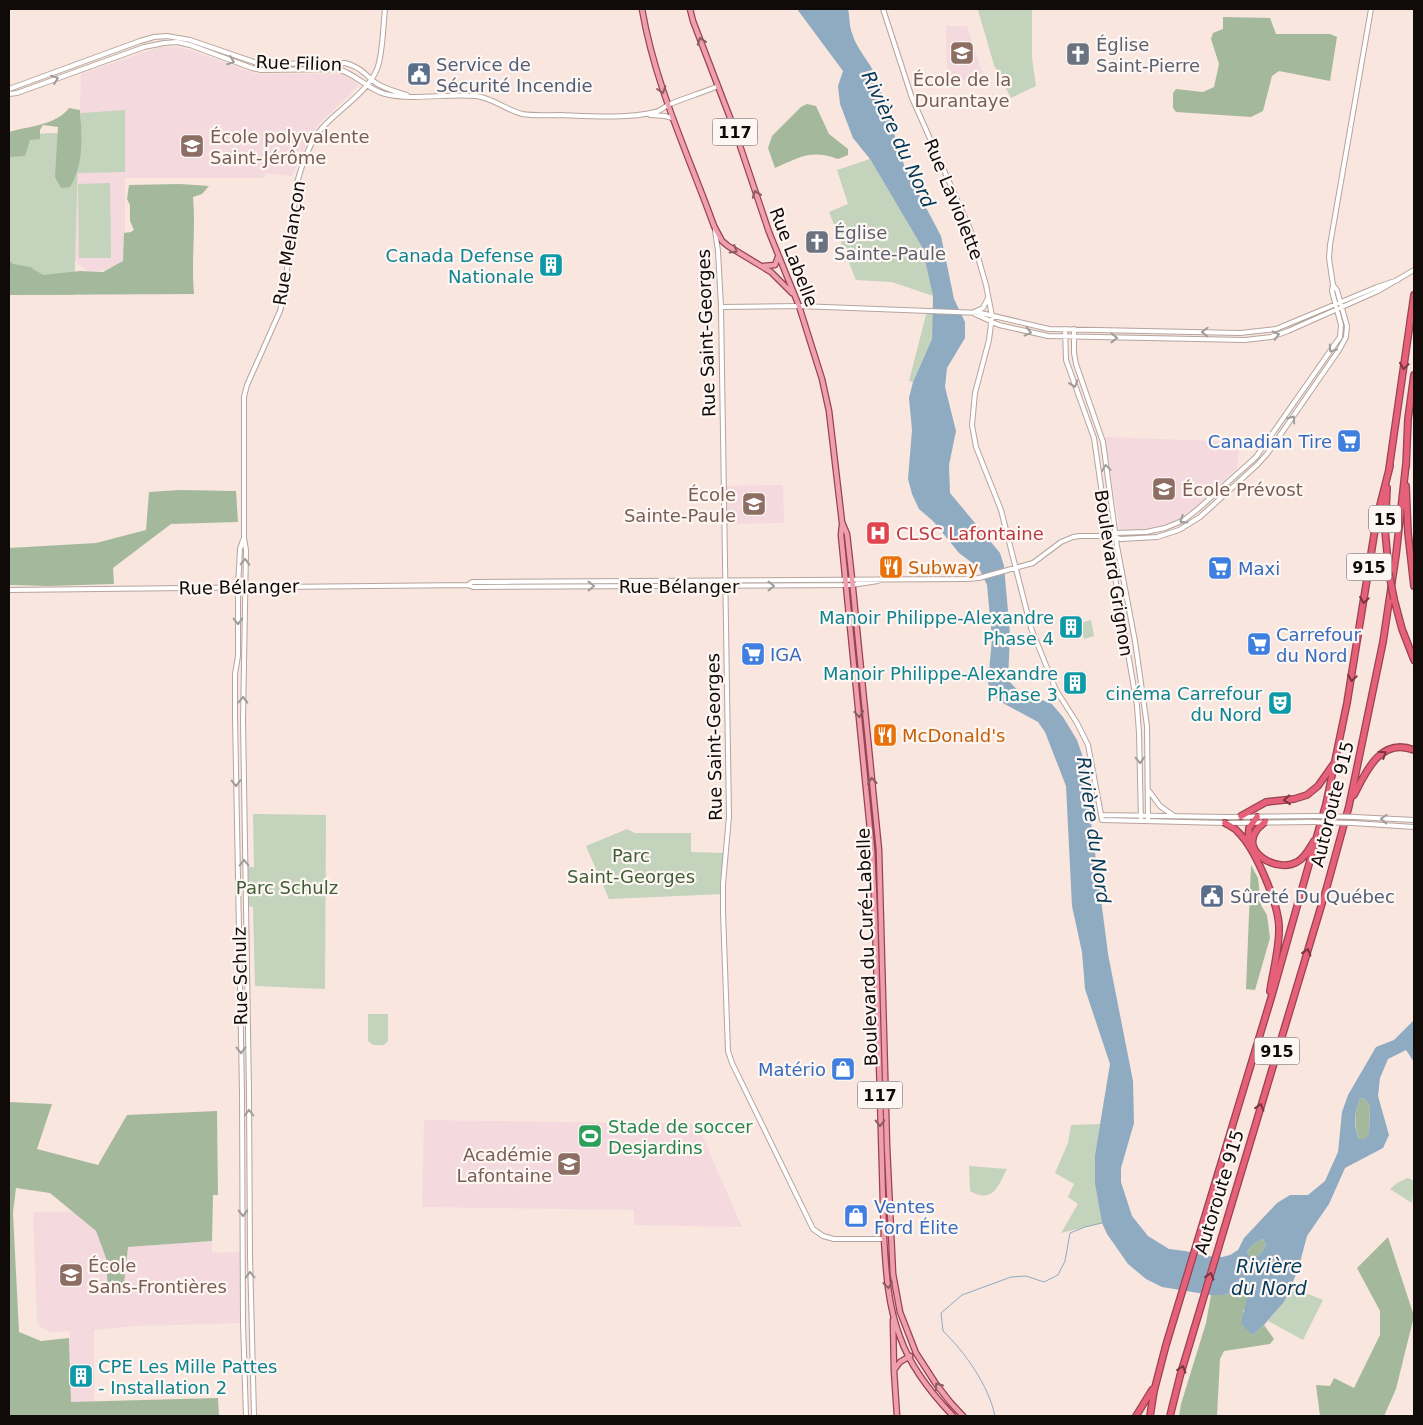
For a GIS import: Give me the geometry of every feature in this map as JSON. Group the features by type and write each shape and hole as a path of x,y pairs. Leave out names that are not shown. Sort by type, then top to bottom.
{"highway":[{"name":"15","path":"1414,295 1390,466 1385,523 1389,573 1394,599 1402,629 1414,660"},
{"name":"15","path":"1414,375 1409,411 1406,464 1408,534 1414,586"},
{"name":"Autoroute 915","path":"1170,1416 1178,1383 1349,806 1383,642 1395,565 1406,464"},
{"name":"Autoroute 915","path":"1150,1416 1156,1384 1182,1292 1318,835 1349,696 1377,517 1390,466"},
{"path":"1349,806 1364,774 1379,756 1388,750 1397,748 1414,750"},
{"path":"1241,816 1266,802 1294,799 1310,793 1320,784 1336,760"},
{"path":"1248,844 1248,832 1257,817"},
{"path":"1265,822 1255,833 1254,845 1262,858 1276,865 1288,865 1300,860 1318,835"},
{"path":"1225,823 1238,832 1248,844 1271,894 1280,927 1263,1023"},
{"path":"1136,1416 1143,1408 1156,1384"}],"main road":[{"name":"Rue Saint-Georges","path":"642,9 653,61 667,106 714,226 722,241 771,272 795,296"},
{"name":"Rue Labelle","path":"690,9 778,256 799,306 828,401 842,522 841,535 846,579"},
{"path":"762,266 770,267 775,265 778,256"},
{"name":"Rue Labelle","path":"842,522 847,534 852,579"},
{"name":"Boulevard du Curé-Labelle","path":"846,579 872,850 876,919 884,1239 892,1309 900,1338 909,1357 930,1389 953,1416"},
{"name":"Boulevard du Curé-Labelle","path":"852,579 879,849 887,1146 893,1274 900,1312 916,1353 941,1390 964,1416"},
{"path":"881,1146 887,1146"},
{"path":"892,1309 897,1416"},
{"path":"894,1371 898,1364 916,1353"}],"street":[{"name":"Rue Melançon","path":"245,588 244,397 247,385 280,311 284,295 297,183 302,165 314,138 365,86 377,70 385,9"},
{"name":"Rue Laviolette","path":"882,9 914,104 970,229 988,296 992,322 976,393 973,432 981,462 1001,510 1032,628 1053,684 1077,723 1088,746 1102,818 1141,818"},
{"path":"1108,536 1116,540 1157,537 1171,533 1200,517 1257,465 1312,390 1344,342 1347,326 1341,302 1334,286 1329,258 1330,245 1371,9"},
{"name":"Rue Filion","path":"10,89 153,37 167,36 190,40 260,64 345,63 355,66 376,83 388,89 414,96"},
{"path":"153,37 154,44"},
{"name":"Rue Filion","path":"10,94 154,44 177,42 261,70 338,70 348,72 365,86 387,94 483,97 512,111 530,115 640,115 654,112 718,86"},
{"path":"10,89 10,94"},
{"path":"640,115 672,118"},
{"name":"Rue Saint-Georges","path":"714,226 721,307 730,816 723,884 728,1051 813,1229 823,1236 834,1238 884,1239"},
{"path":"968,312 992,322 1043,335 1245,340 1281,334 1378,291 1414,270"},
{"path":"721,307 799,306 968,312 1042,328 1250,333 1276,329 1398,280"},
{"path":"1108,536 1116,533 1154,531 1184,520 1250,464 1340,337 1341,325 1332,291 1334,286"},
{"path":"968,312 983,308 988,296"},
{"name":"Boulevard Grignon","path":"1065,329 1065,353 1069,369 1094,438 1108,536 1139,722 1141,818"},
{"name":"Boulevard Grignon","path":"1074,329 1076,364 1103,442 1116,540 1146,720 1149,791 1148,818"},
{"name":"Rue Bélanger","path":"468,585 472,582 545,581 979,578 1015,569 1038,560 1067,539 1080,536 1108,536"},
{"name":"Rue Schulz","path":"244,538 240,550 238,588 238,656 235,716 246,1416"},
{"name":"Rue Bélanger","path":"9,590 468,585 473,587 545,587 852,585 890,579"},
{"path":"632,580 632,586"},
{"path":"656,580 656,586"},
{"path":"698,580 698,586"},
{"path":"545,581 545,587"},
{"name":"Rue Schulz","path":"245,588 244,813 254,1416"},
{"path":"1149,791 1160,806 1174,816"},
{"path":"236,813 244,813"},
{"path":"1148,818 1174,816 1314,816 1414,820"},
{"path":"1141,818 1225,823 1313,822 1414,827"},
{"path":"240,967 247,967"},
{"path":"243,1292 251,1293"}],"shaded area":[{"name":"École de la Durantaye","path":"946,26 967,26 985,80 947,80"},
{"name":"École polyvalente Saint-Jérôme","path":"159,47 176,47 190,50 258,74 343,74 357,83 358,86 317,126 292,176 265,173 264,178 125,178 125,263 106,270 87,271 75,261 81,74"},
{"name":"École Prévost","path":"1105,437 1240,442 1237,468 1180,522 1160,529 1120,531"},
{"name":"École Sainte-Paule","path":"783,485 784,523 724,524 724,486"},
{"name":"Académie Lafontaine","path":"424,1120 697,1124 742,1227 634,1225 634,1210 422,1207"},
{"path":"33,1212 73,1212 96,1231 106,1258 109,1293 123,1292 128,1247 212,1241 212,1253 242,1252 242,1323 135,1326 94,1330 94,1402 71,1403 70,1331 50,1332 39,1326 37,1321"}],"green space":[{"path":"1032,9 1032,58 1036,86 1011,98 994,65 978,10"},
{"path":"1223,17 1270,18 1276,34 1330,34 1337,37 1330,81 1279,71 1272,76 1263,111 1251,117 1176,112 1173,108 1173,93 1176,89 1203,92 1214,87 1219,64 1211,39 1213,33 1223,29"},
{"path":"807,104 816,106 829,134 848,149 848,155 838,159 820,155 806,156 775,168 768,148 772,136 801,107"},
{"path":"69,108 80,110 80,160 75,178 70,187 61,188 55,177 58,127 43,125 40,130 40,139 30,140 25,156 9,157 9,132 49,122"},
{"path":"125,110 125,172 78,173 81,113"},
{"path":"79,132 74,295 9,295 9,135"},
{"path":"870,159 922,247 933,296 892,282 856,280 829,212 848,204 837,170"},
{"path":"110,183 111,258 79,258 78,184"},
{"path":"180,184 209,186 202,194 193,197 194,294 9,295 9,260 13,264 30,267 43,275 80,271 103,272 123,261 124,233 134,230 130,221 130,205 127,199 129,185"},
{"path":"927,311 933,311 932,339 913,382 909,381"},
{"path":"179,490 236,491 238,522 171,524 113,568 114,584 9,585 9,548 96,543 146,530 149,492"},
{"path":"1091,620 1094,636 1084,639 1080,623"},
{"name":"Parc Schulz","path":"253,814 326,815 325,989 255,986 253,907 248,906 248,867 254,867"},
{"name":"Parc Saint-Georges","path":"627,829 635,833 691,833 691,852 727,853 723,894 609,899 586,846"},
{"path":"1251,865 1258,878 1261,905 1267,915 1270,938 1255,990 1246,989"},
{"path":"368,1014 388,1014 388,1041 384,1045 373,1045 368,1041"},
{"path":"1364,1098 1370,1106 1369,1134 1365,1140 1359,1139 1355,1119 1360,1099"},
{"path":"9,1102 52,1104 37,1149 98,1165 127,1115 217,1111 218,1195 213,1195 212,1241 128,1247 123,1293 108,1293 106,1258 96,1231 50,1193 16,1188 13,1213 19,1332 41,1341 69,1338 71,1402 218,1398 219,1416 9,1416"},
{"path":"1100,1124 1095,1155 1095,1184 1102,1223 1061,1233 1078,1204 1068,1197 1074,1184 1055,1173 1068,1143 1071,1125"},
{"path":"969,1166 1007,1169 994,1191 984,1195 970,1191"},
{"path":"1407,1178 1414,1182 1412,1203 1390,1189"},
{"path":"1388,1237 1414,1316 1396,1389 1384,1416 1320,1416 1316,1385 1330,1386 1334,1378 1354,1388 1380,1335 1380,1311 1357,1268"},
{"path":"1263,1239 1266,1245 1261,1253 1252,1259 1247,1252 1254,1244"},
{"path":"1290,1287 1323,1300 1303,1340 1268,1321 1284,1302"},
{"path":"1241,1289 1248,1290 1247,1305 1243,1311 1253,1335 1264,1325 1274,1339 1270,1344 1224,1351 1220,1359 1217,1416 1179,1416 1206,1323 1211,1295 1225,1295"}],"water":[{"name":"Rivière du Nord","path":"797,9 848,9 850,27 854,39 876,76 905,168 941,236 954,299 965,322 965,338 947,368 945,387 956,431 949,465 950,493 1000,553 1004,566 1010,634 1008,680 1020,693 1051,703 1063,717 1077,740 1087,769 1088,798 1108,954 1133,1081 1134,1123 1121,1168 1121,1182 1132,1216 1148,1236 1169,1249 1222,1257 1238,1250 1244,1238 1277,1203 1290,1195 1308,1195 1325,1181 1338,1152 1342,1112 1348,1095 1376,1047 1394,1040 1414,1020 1414,1062 1406,1050 1388,1059 1380,1078 1378,1096 1389,1135 1383,1148 1345,1168 1329,1204 1307,1236 1298,1270 1284,1302 1253,1335 1241,1324 1248,1290 1241,1289 1225,1295 1211,1295 1162,1287 1146,1279 1128,1264 1107,1234 1102,1223 1095,1184 1095,1155 1110,1064 1085,989 1082,952 1072,906 1066,786 1045,732 1038,722 1001,702 990,691 988,682 992,639 987,585 979,568 959,553 933,521 919,509 912,494 908,479 912,430 909,398 913,382 932,339 933,296 922,247 870,159 853,138 840,104 838,86 843,71","holes":["1364,1098 1370,1106 1369,1134 1365,1139 1359,1139 1355,1115 1360,1099","1263,1239 1266,1245 1261,1253 1252,1259 1247,1252 1254,1244"]}],"waterway":[{"path":"995,1416 982,1381 968,1359 943,1331 941,1313 962,1295 1011,1277 1026,1276 1044,1282 1058,1275 1065,1261 1070,1233 1102,1223"}],"place":[{"name":"École de la Durantaye","path":"962,53"},
{"name":"Église Saint-Pierre","path":"1078,54"},
{"name":"Service de Sécurité Incendie","path":"419,74"},
{"name":"École polyvalente Saint-Jérôme","path":"192,146"},
{"name":"Église Sainte-Paule","path":"817,242"},
{"name":"Canada Defense Nationale","path":"551,265"},
{"name":"Canadian Tire","path":"1349,441"},
{"name":"École Prévost","path":"1164,489"},
{"name":"École Sainte-Paule","path":"754,504"},
{"name":"CLSC Lafontaine","path":"878,533"},
{"name":"Subway","path":"891,567"},
{"name":"Maxi","path":"1220,568"},
{"name":"Manoir Philippe-Alexandre Phase 4","path":"1071,627"},
{"name":"Carrefour du Nord","path":"1259,644"},
{"name":"IGA","path":"753,654"},
{"name":"Manoir Philippe-Alexandre Phase 3","path":"1075,683"},
{"name":"cinéma Carrefour du Nord","path":"1280,703"},
{"name":"McDonald's","path":"885,735"},
{"name":"Sûreté Du Québec","path":"1212,896"},
{"name":"Matério","path":"843,1069"},
{"name":"Stade de soccer Desjardins","path":"590,1136"},
{"name":"Académie Lafontaine","path":"569,1164"},
{"name":"Ventes Ford Élite","path":"856,1216"},
{"name":"École Sans-Frontières","path":"71,1275"},
{"name":"CPE Les Mille Pattes - Installation 2","path":"81,1376"}]}
